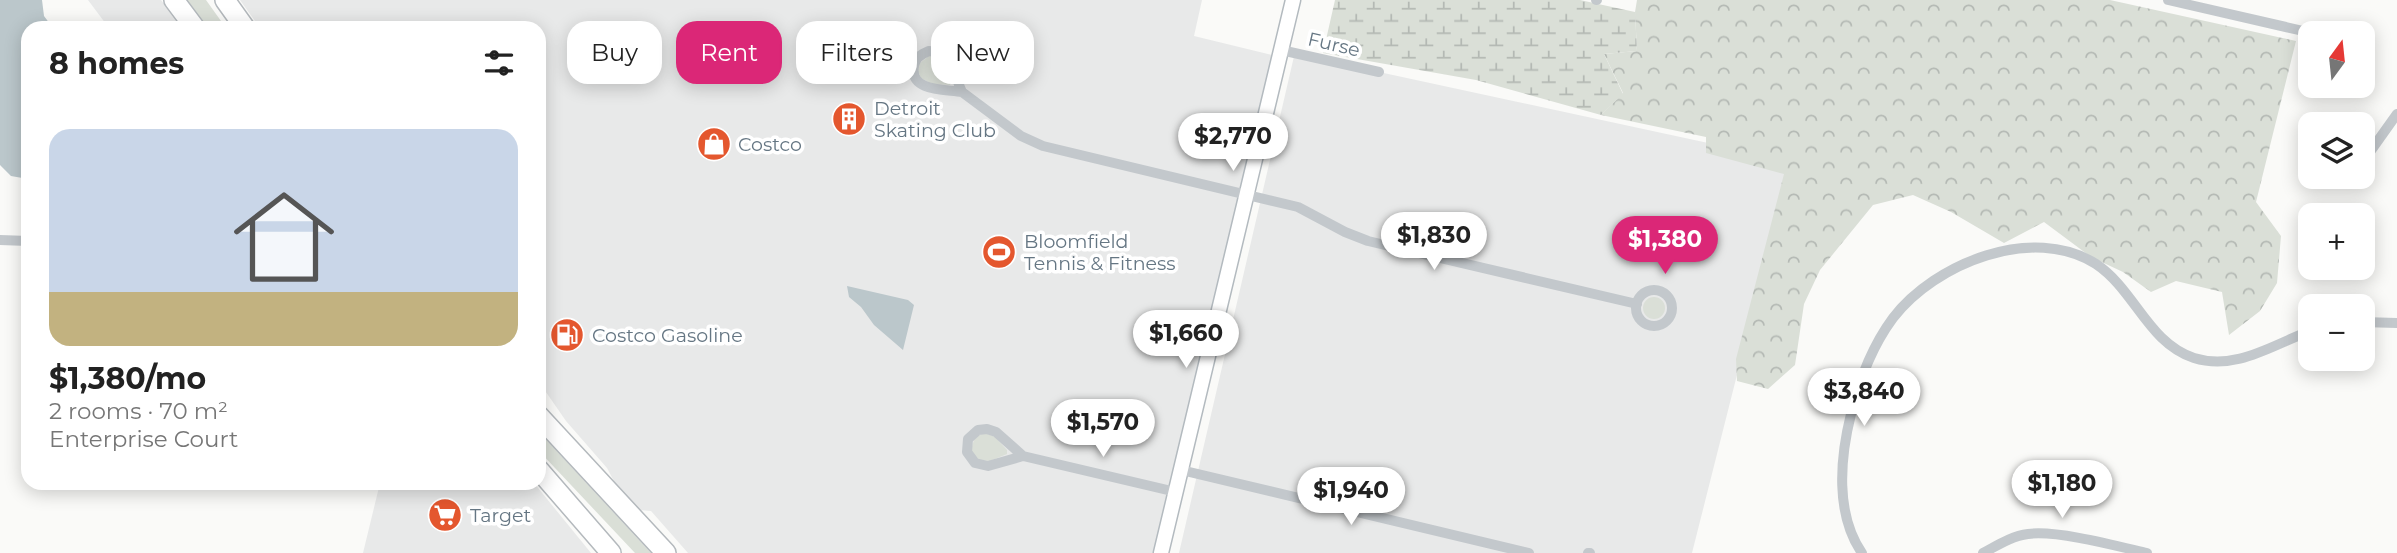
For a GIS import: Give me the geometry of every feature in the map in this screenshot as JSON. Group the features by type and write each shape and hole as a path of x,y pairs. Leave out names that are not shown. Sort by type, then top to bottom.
{"highway":[{"path":"174,0 190,21"},
{"path":"225,0 240,21"},
{"path":"546,424 666,553"},
{"path":"546,478 611,553"}],"street":[{"path":"1161,553 1293,0"},
{"path":"2168,0 2298,30"},
{"name":"Furse","path":"1281,50 1379,72"},
{"path":"962,92 927,88 919,83 913,71 917,58 925,52 933,51 946,56 962,92 1021,136 1043,146 1304,209 1359,238 1637,304"},
{"path":"2375,149 2392,130 2397,114"},
{"path":"0,240 21,241"},
{"path":"1862,553 1853,535 1844,502 1843,470 1852,408 1872,354 1886,328 1900,310 1925,288 1963,265 2000,250 2030,247 2066,252 2093,262 2119,284 2149,325 2163,339 2180,352 2195,358 2210,361 2234,360 2265,351 2298,336"},
{"path":"2375,322 2397,323"},
{"path":"1023,456 988,466 979,465 968,457 967,443 971,435 978,430 992,430 1023,456 1175,492"},
{"path":"1181,470 1529,553"},
{"path":"1983,553 2012,538 2035,534 2061,536 2147,553"}],"shaded area":[{"path":"0,0 42,0 44,16 48,21 21,21 21,178 11,176 0,165"},
{"path":"88,0 161,0 177,21 104,21"},
{"path":"240,0 1202,0 1194,36 1276,56 1160,553 688,553 651,511 639,510 616,485 607,468 566,421 546,392 546,21 255,21"},
{"path":"1295,52 1791,161 1692,553 1179,553"},
{"path":"847,286 908,300 914,305 903,350 874,325 861,307 849,297"},
{"name":"Target","path":"378,490 540,490 591,553 363,553"}],"green space":[{"path":"186,0 206,0 221,21 202,21"},
{"path":"1335,0 1580,0 1635,12 1637,51 1604,54 1623,94 1601,115 1476,80 1323,53"},
{"path":"1637,0 2110,0 2296,41 2256,202 2281,236 2277,283 2260,311 2229,335 2222,292 2176,281 2151,292 2123,272 2091,257 2044,222 2004,243 1951,212 1913,195 1873,205 1820,270 1804,304 1795,365 1768,389 1737,381 1736,359 1784,174 1706,153 1706,137 1601,115 1623,93 1604,54 1637,51"},
{"path":"931,56 931,83 921,78 918,71 920,63"},
{"path":"1654,297 1662,300 1665,308 1662,316 1654,319 1646,316 1643,308 1646,300"},
{"path":"985,433 995,437 1007,450 1007,454 990,461 979,460 971,452 973,442 976,437"},
{"path":"546,440 651,553 635,553 546,458"}],"place":[{"name":"Detroit Skating Club","path":"849,119"},
{"name":"Costco","path":"714,144"},
{"name":"Bloomfield Tennis & Fitness","path":"999,252"},
{"name":"Costco Gasoline","path":"567,335"},
{"name":"Target","path":"445,515"}]}
